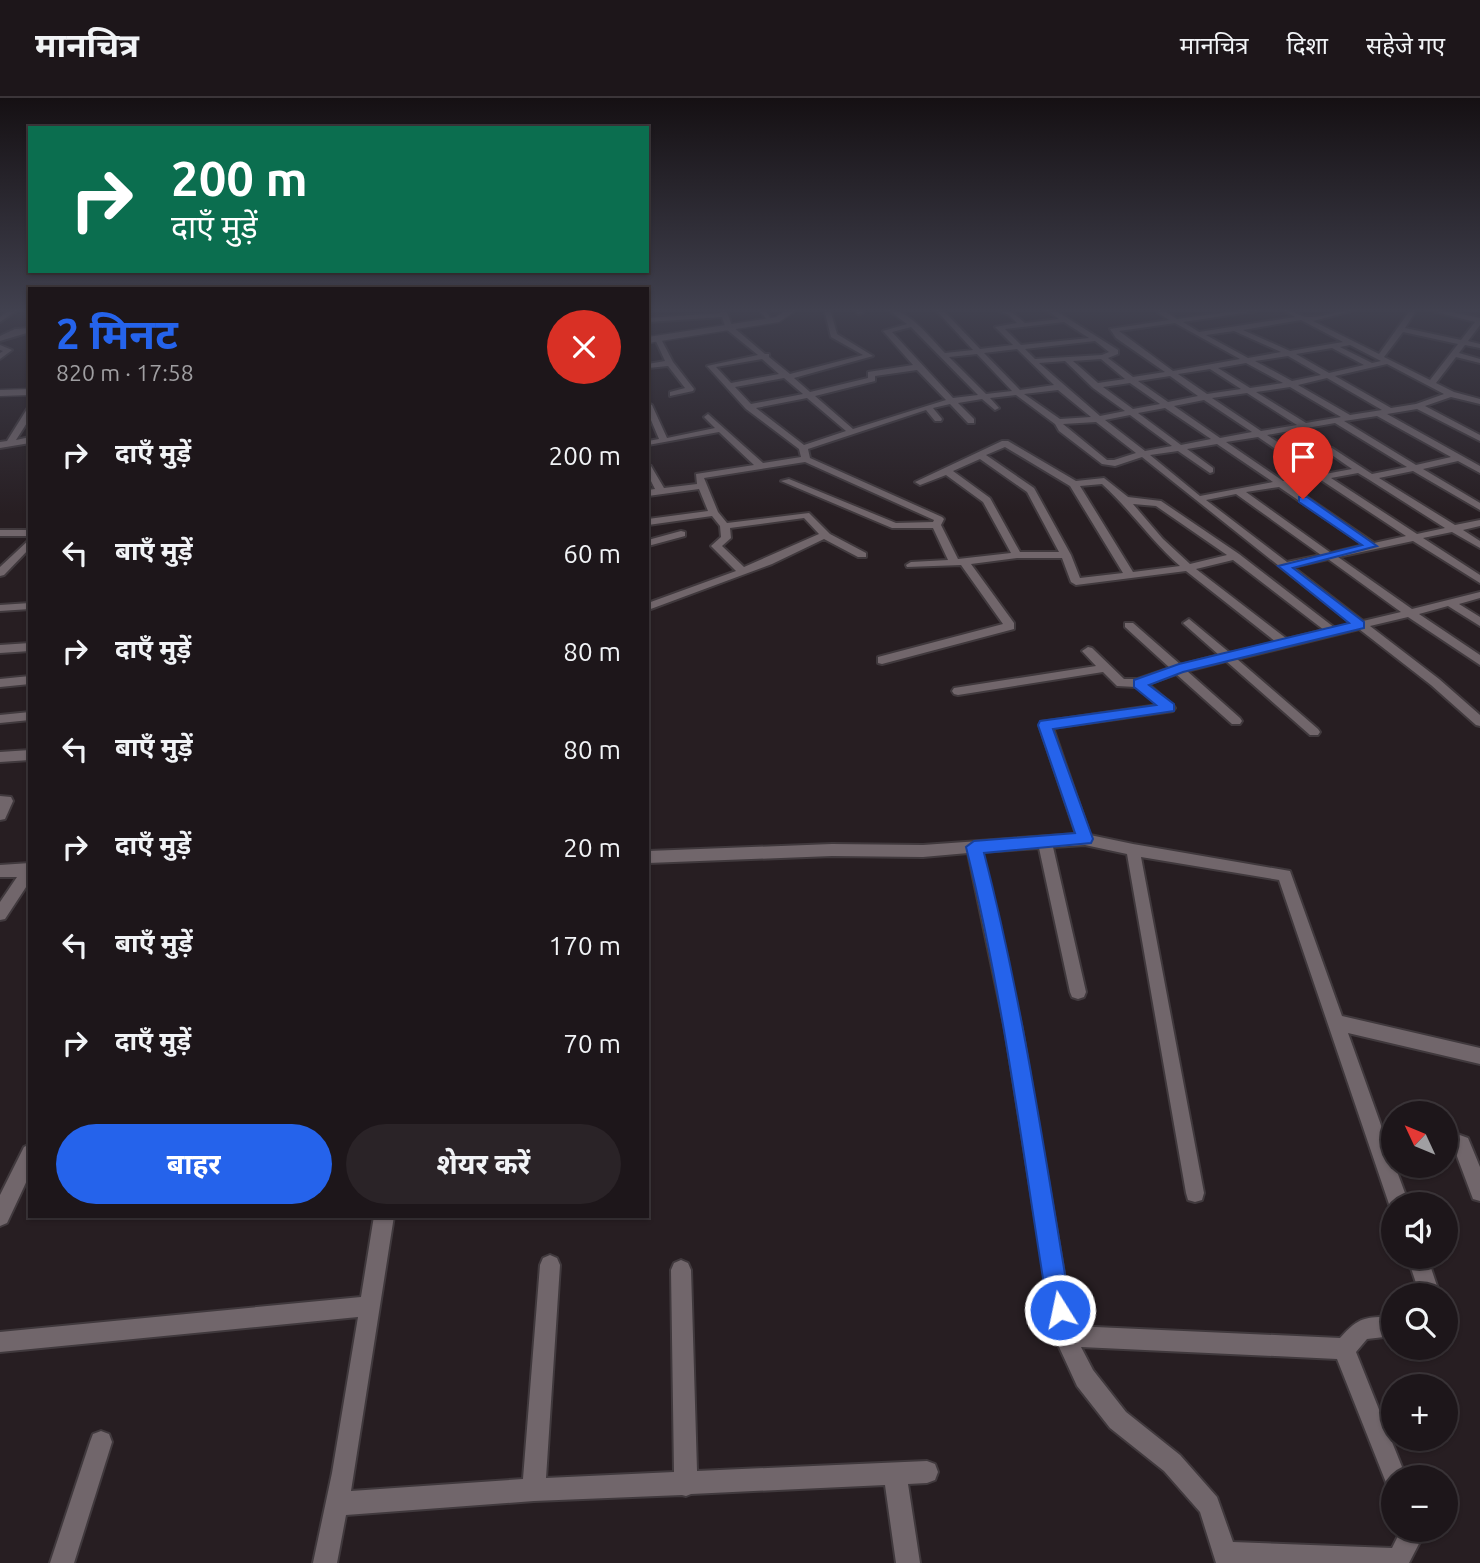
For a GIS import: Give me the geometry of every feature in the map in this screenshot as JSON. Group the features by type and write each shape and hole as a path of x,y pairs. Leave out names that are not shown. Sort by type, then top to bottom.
{"street":[{"path":"673,394 691,389 682,377"},
{"path":"721,377 749,407 805,453 939,519 936,525"},
{"path":"728,386 780,377"},
{"path":"789,377 852,432"},
{"path":"749,407 808,395 872,377"},
{"path":"928,377 971,421"},
{"path":"965,377 995,408"},
{"path":"1004,377 1018,392 1058,422 1062,429 1105,462 1115,463 1178,447 1418,406 1451,394"},
{"path":"1050,377 1198,499 1435,682 1480,722"},
{"path":"1087,377 1210,470"},
{"path":"1129,377 1371,546"},
{"path":"1096,386 1146,377"},
{"path":"1176,377 1480,580"},
{"path":"1229,377 1306,427"},
{"path":"1278,377 1350,419"},
{"path":"1058,422 1098,419 1318,377"},
{"path":"1332,377 1480,470"},
{"path":"1418,377 1451,394 1480,402"},
{"path":"1431,384 1436,377"},
{"path":"743,572 716,546 726,538 724,526 714,513 699,476 761,466 805,453 852,432 951,401 1060,387"},
{"path":"2,395 28,391"},
{"path":"1418,406 1480,438"},
{"path":"649,407 664,441"},
{"path":"928,407 939,419"},
{"path":"5,444 28,414"},
{"path":"708,417 761,466"},
{"path":"1337,421 1480,507"},
{"path":"649,443 722,429"},
{"path":"5,444 28,440"},
{"path":"920,482 1004,443 1074,484 1130,576"},
{"path":"1332,451 1480,545"},
{"path":"980,455 1031,490 1066,555 1076,582 1186,568 1235,556"},
{"path":"1371,477 1460,458"},
{"path":"649,470 661,492"},
{"path":"1198,499 1360,470"},
{"path":"947,471 987,500 1017,555"},
{"path":"786,481 895,526 936,525"},
{"path":"1074,484 1104,481 1125,500 1143,525 1186,568 1285,643"},
{"path":"649,493 702,485"},
{"path":"1238,491 1480,661"},
{"path":"1125,500 1158,503 1235,556 1332,631"},
{"path":"649,522 714,513"},
{"path":"724,526 806,515 825,535 862,555"},
{"path":"1284,566 1480,523"},
{"path":"882,660 1010,626 960,562 936,525"},
{"path":"0,533 28,533"},
{"path":"649,543 681,534"},
{"path":"649,607 743,572 825,535"},
{"path":"0,573 28,544"},
{"path":"911,565 1017,555 1066,555"},
{"path":"1088,651 1121,683 1139,683 1179,669 1480,594"},
{"path":"1449,602 1480,622"},
{"path":"0,617 5,608 28,606"},
{"path":"1189,623 1314,732"},
{"path":"1129,625 1236,721"},
{"path":"0,649 28,647"},
{"path":"958,691 1106,668"},
{"path":"0,683 28,680"},
{"path":"1085,839 1045,725 1169,708 1139,683"},
{"path":"0,719 28,716"},
{"path":"0,757 28,755"},
{"path":"0,801 6,801 0,815"},
{"path":"649,856 832,850 923,851 1085,839 1133,850 1286,875 1336,1022 1381,1128"},
{"path":"1045,842 1078,992"},
{"path":"974,847 991,912 1064,1336 1085,1378 1118,1420 1172,1463 1209,1505 1227,1559 1398,1560 1408,1542"},
{"path":"1133,850 1195,1193"},
{"path":"0,871 28,870"},
{"path":"0,914 28,872"},
{"path":"1336,1022 1480,1056"},
{"path":"1458,1143 1462,1144 1480,1192"},
{"path":"0,1216 28,1157"},
{"path":"325,1563 384,1218"},
{"path":"534,1490 550,1265"},
{"path":"681,1270 686,1485"},
{"path":"0,1342 370,1306"},
{"path":"1344,1349 1362,1329 1381,1327"},
{"path":"1064,1336 1344,1349"},
{"path":"1344,1349 1390,1465"},
{"path":"62,1563 101,1442"},
{"path":"337,1504 534,1490 927,1472"},
{"path":"895,1473 908,1563"}],"route":[{"path":"1060,1310 1012,1024 991,912 974,847 1085,839 1045,725 1169,708 1139,683 1179,669 1359,625 1284,566 1371,546 1303,499"}]}
